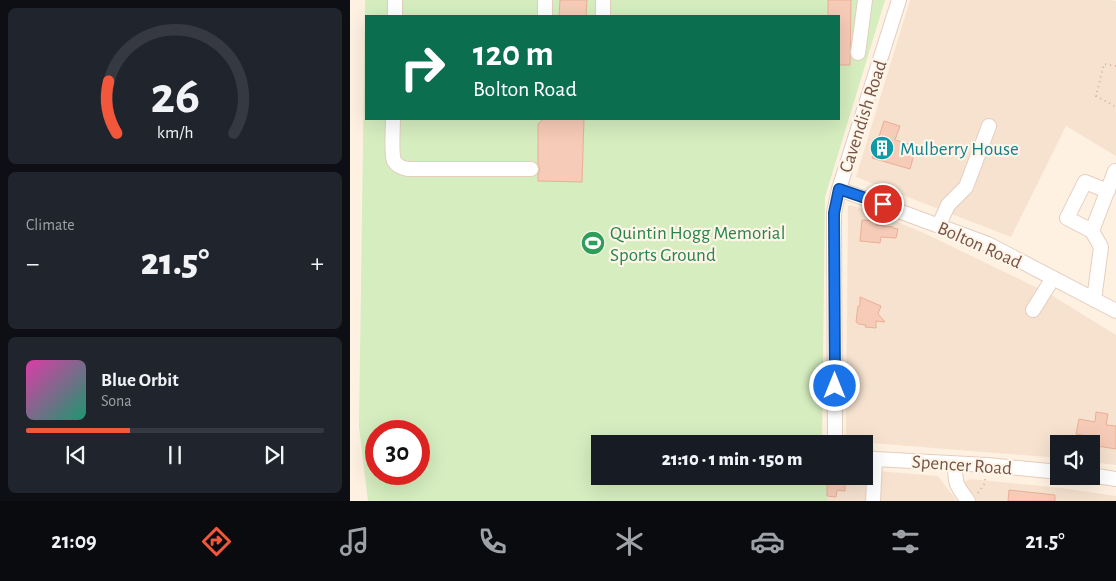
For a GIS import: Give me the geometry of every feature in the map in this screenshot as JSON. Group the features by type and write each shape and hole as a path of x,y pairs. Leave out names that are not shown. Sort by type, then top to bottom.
{"street":[{"path":"395,0 395,15"},
{"path":"545,0 545,15"},
{"path":"603,0 603,15"},
{"path":"858,53 865,0"},
{"name":"Cavendish Road","path":"835,435 834,213 839,189 899,0"},
{"path":"393,120 394,161 402,168 531,169"},
{"path":"939,225 948,205 966,187 989,126"},
{"path":"1092,231 1115,171"},
{"path":"1094,300 1101,247 1092,231 1067,218 1085,182 1108,191"},
{"name":"Bolton Road","path":"839,189 988,244 1116,311"},
{"path":"1033,310 1046,298 1052,278"},
{"name":"Spencer Road","path":"873,458 1050,471"},
{"path":"955,464 957,486 972,499"},
{"path":"1100,476 1116,479"},
{"path":"872,485 873,501"}],"path":[{"path":"1116,66 1104,64 1096,96 1116,107"},
{"path":"972,499 985,482 986,465"}],"shaded area":[{"path":"910,0 1116,1 1116,156 1066,126 1011,237 856,177"},
{"path":"851,205 883,216 924,233 1048,293 1116,335 1116,465 1100,463 1100,435 1050,435 1050,457 873,443 873,435 846,435 848,206"},
{"path":"873,471 938,476 957,501 827,501 827,485 873,485"},
{"path":"970,479 1061,488 1116,496 1116,501 977,501 964,482"}],"green space":[{"name":"Quintin Hogg Memorial Sports Ground","path":"365,0 885,0 825,197 822,435 591,435 591,485 827,485 827,501 368,501 366,485 430,485 430,420 365,420 365,476 359,427"}],"building":[{"path":"560,0 587,0 586,15 559,15"},
{"path":"828,0 851,0 850,65 840,65 840,15 828,15"},
{"path":"542,120 584,120 582,182 538,181 540,169 538,164 538,124"},
{"path":"884,121 900,126 895,140 909,144 908,149 915,151 910,169 872,158"},
{"path":"862,220 876,221 876,225 898,229 896,238 881,237 880,243 860,241"},
{"path":"860,297 881,306 878,314 885,322 876,321 876,328 865,327 866,325 856,322"},
{"path":"1096,412 1108,414 1106,425 1116,426 1116,449 1100,446 1100,435 1076,434 1079,419 1095,422"},
{"path":"827,485 845,485 845,491 837,490 836,497 827,496"},
{"path":"1009,490 1055,495 1055,501 1008,501"}],"place":[{"name":"Mulberry House","path":"882,148"},
{"name":"Quintin Hogg Memorial Sports Ground","path":"593,243"}],"route":[{"path":"835,386 834,213 839,189 883,204"}]}
